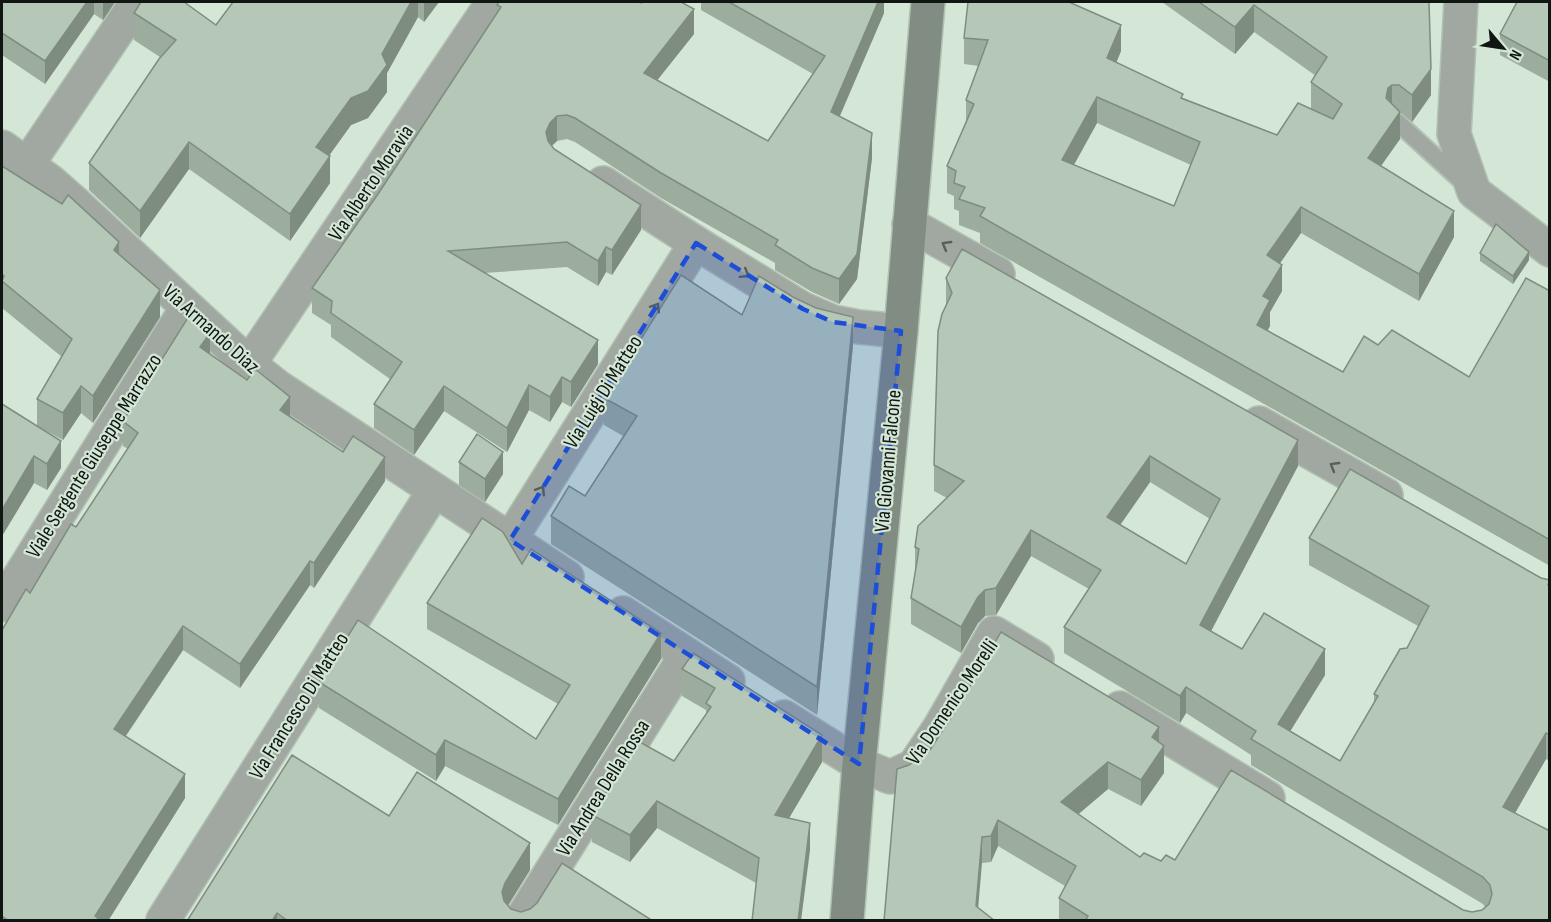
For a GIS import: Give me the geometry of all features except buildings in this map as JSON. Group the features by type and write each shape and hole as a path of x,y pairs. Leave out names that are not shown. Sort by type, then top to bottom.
{"main road":[{"name":"Via Giovanni Falcone","path":"847,921 859,764 901,331 928,2"}],"street":[{"path":"14,156 137,2"},
{"name":"Via Alberto Moravia","path":"249,364 493,2"},
{"path":"1461,2 1454,134 1474,192 1550,250"},
{"name":"Via Armando Diaz","path":"14,156 76,204 187,308 278,387 686,655 859,764"},
{"path":"574,164 803,309 833,322 901,331"},
{"path":"909,224 1023,289"},
{"name":"Via Luigi Di Matteo","path":"510,540 696,243"},
{"name":"Viale Sergente Giuseppe Marrazzo","path":"2,605 187,308"},
{"path":"1229,406 1415,512"},
{"name":"Via Francesco Di Matteo","path":"163,921 434,491"},
{"name":"Via Domenico Morelli","path":"859,764 890,777 914,766 940,727 993,633 1065,676"},
{"name":"Via Andrea Della Rossa","path":"520,921 686,655"},
{"path":"1095,694 1289,810"}],"lane":[{"path":"1396,121 1474,192"}],"highlighted area":[{"path":"696,243 803,309 833,322 901,331 859,764 510,540"}]}
